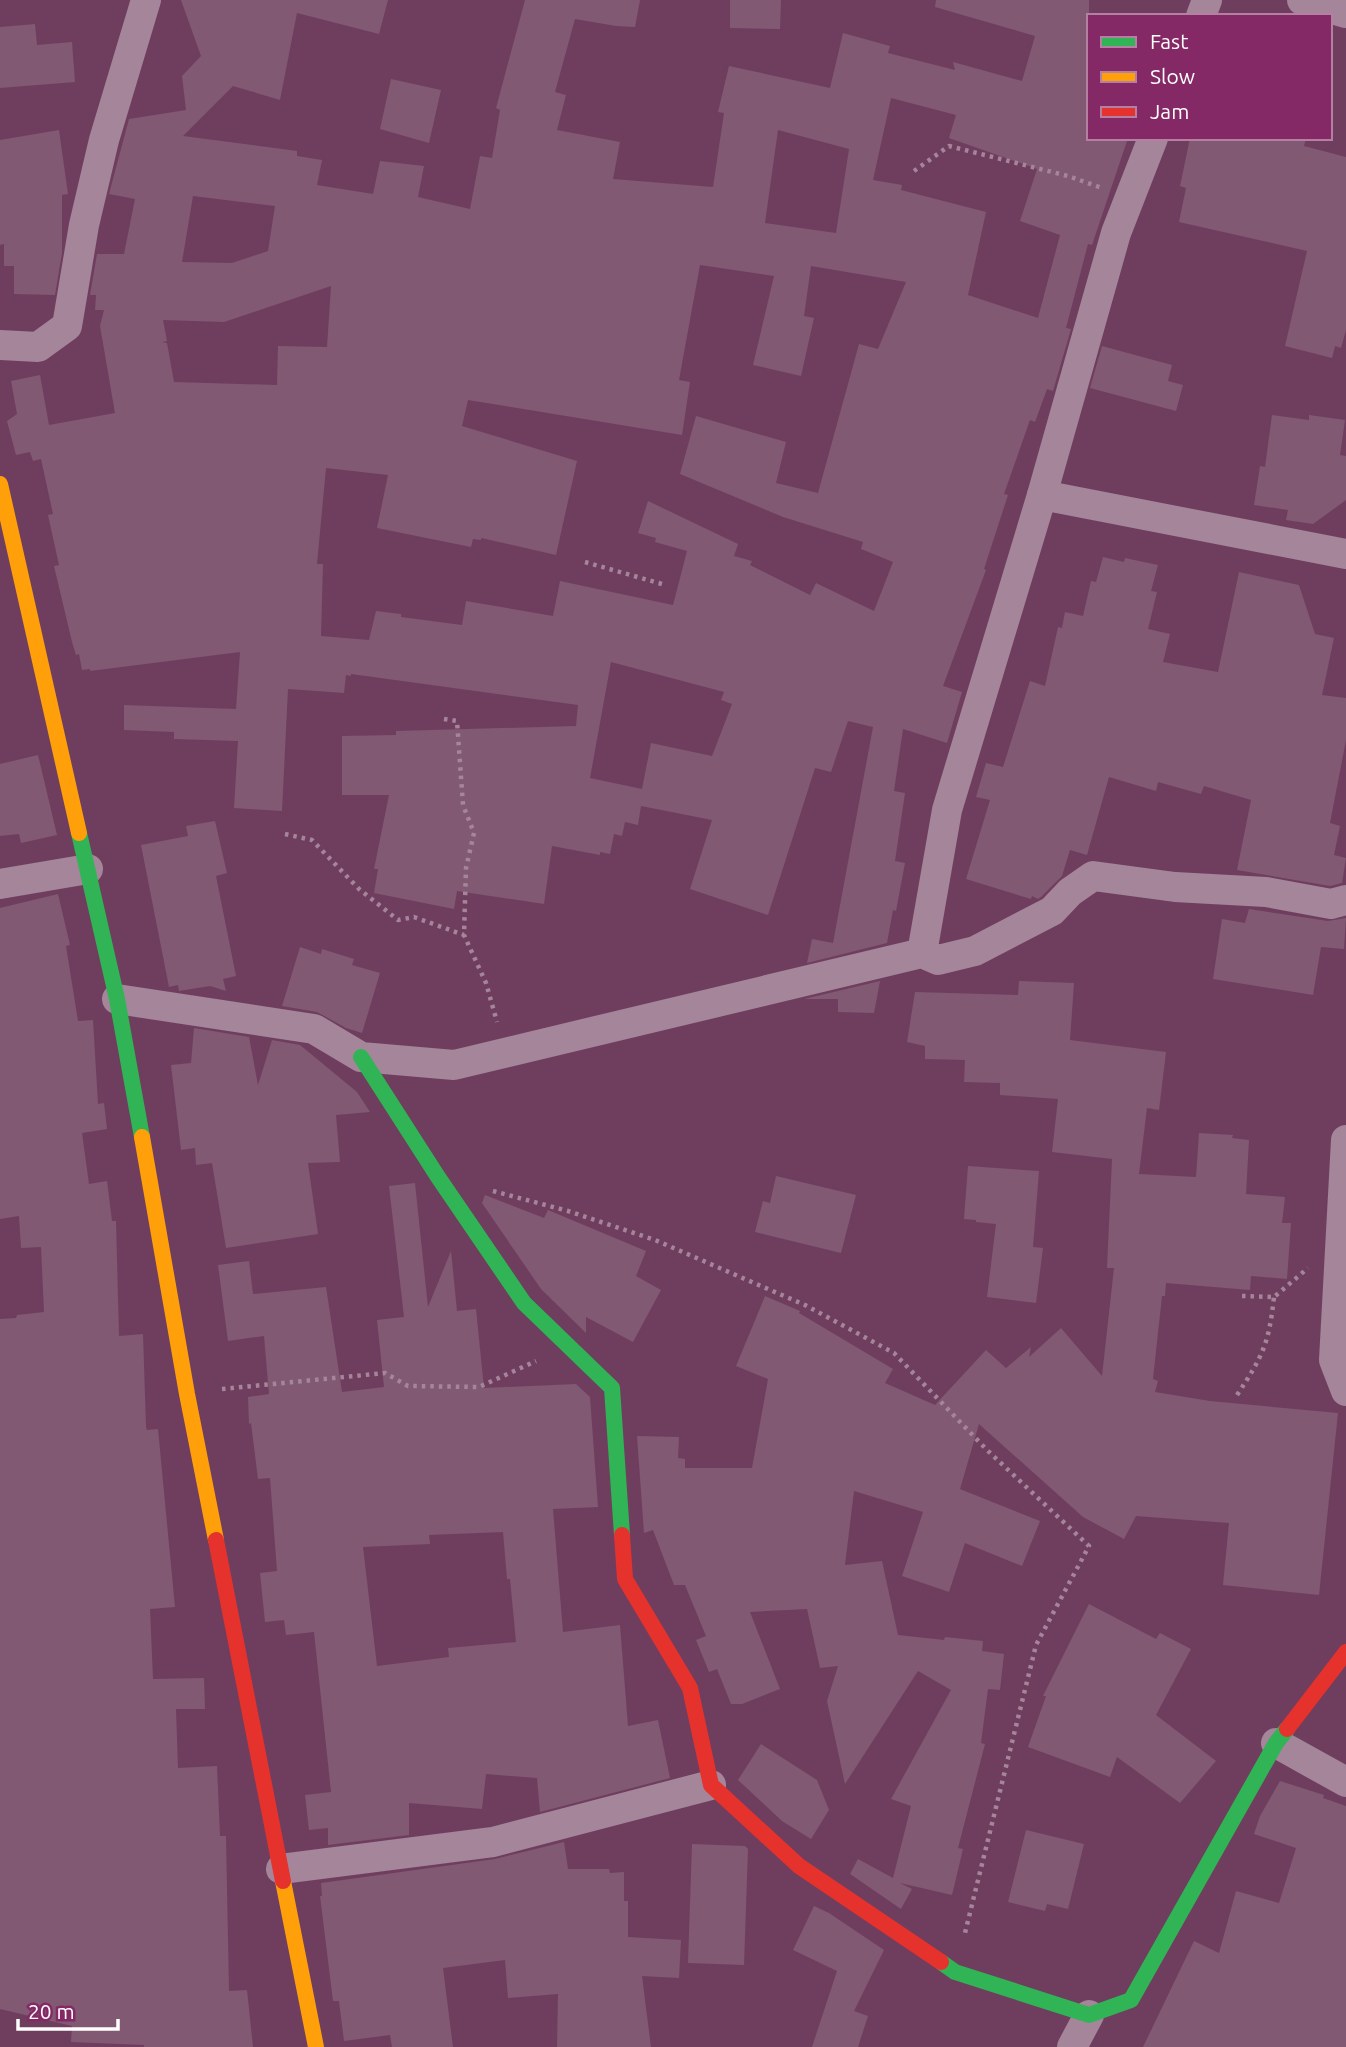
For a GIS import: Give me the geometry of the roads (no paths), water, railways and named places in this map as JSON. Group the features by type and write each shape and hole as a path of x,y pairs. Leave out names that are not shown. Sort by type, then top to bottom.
{"street":[{"path":"0,345 38,347 66,326 84,225 104,140 146,0"},
{"path":"1301,0 1346,13"},
{"path":"922,953 947,810 1042,495 1116,233 1152,140"},
{"path":"0,484 117,999 187,1394 316,2047"},
{"path":"1042,495 1346,554"},
{"path":"0,884 88,869"},
{"path":"117,999 314,1029 361,1057 454,1065 922,953 938,960 975,951 1052,911 1070,892 1093,876 1175,887 1266,892 1331,904 1346,900"},
{"path":"361,1057 524,1303 612,1388 625,1579 690,1688 711,1785 799,1866 955,1972 1088,2015 1131,2000 1276,1743 1346,1652"},
{"path":"1346,1140 1334,1360 1346,1391"},
{"path":"1276,1743 1346,1782"},
{"path":"281,1870 493,1842 711,1785"},
{"path":"1072,2047 1088,2015"}]}
